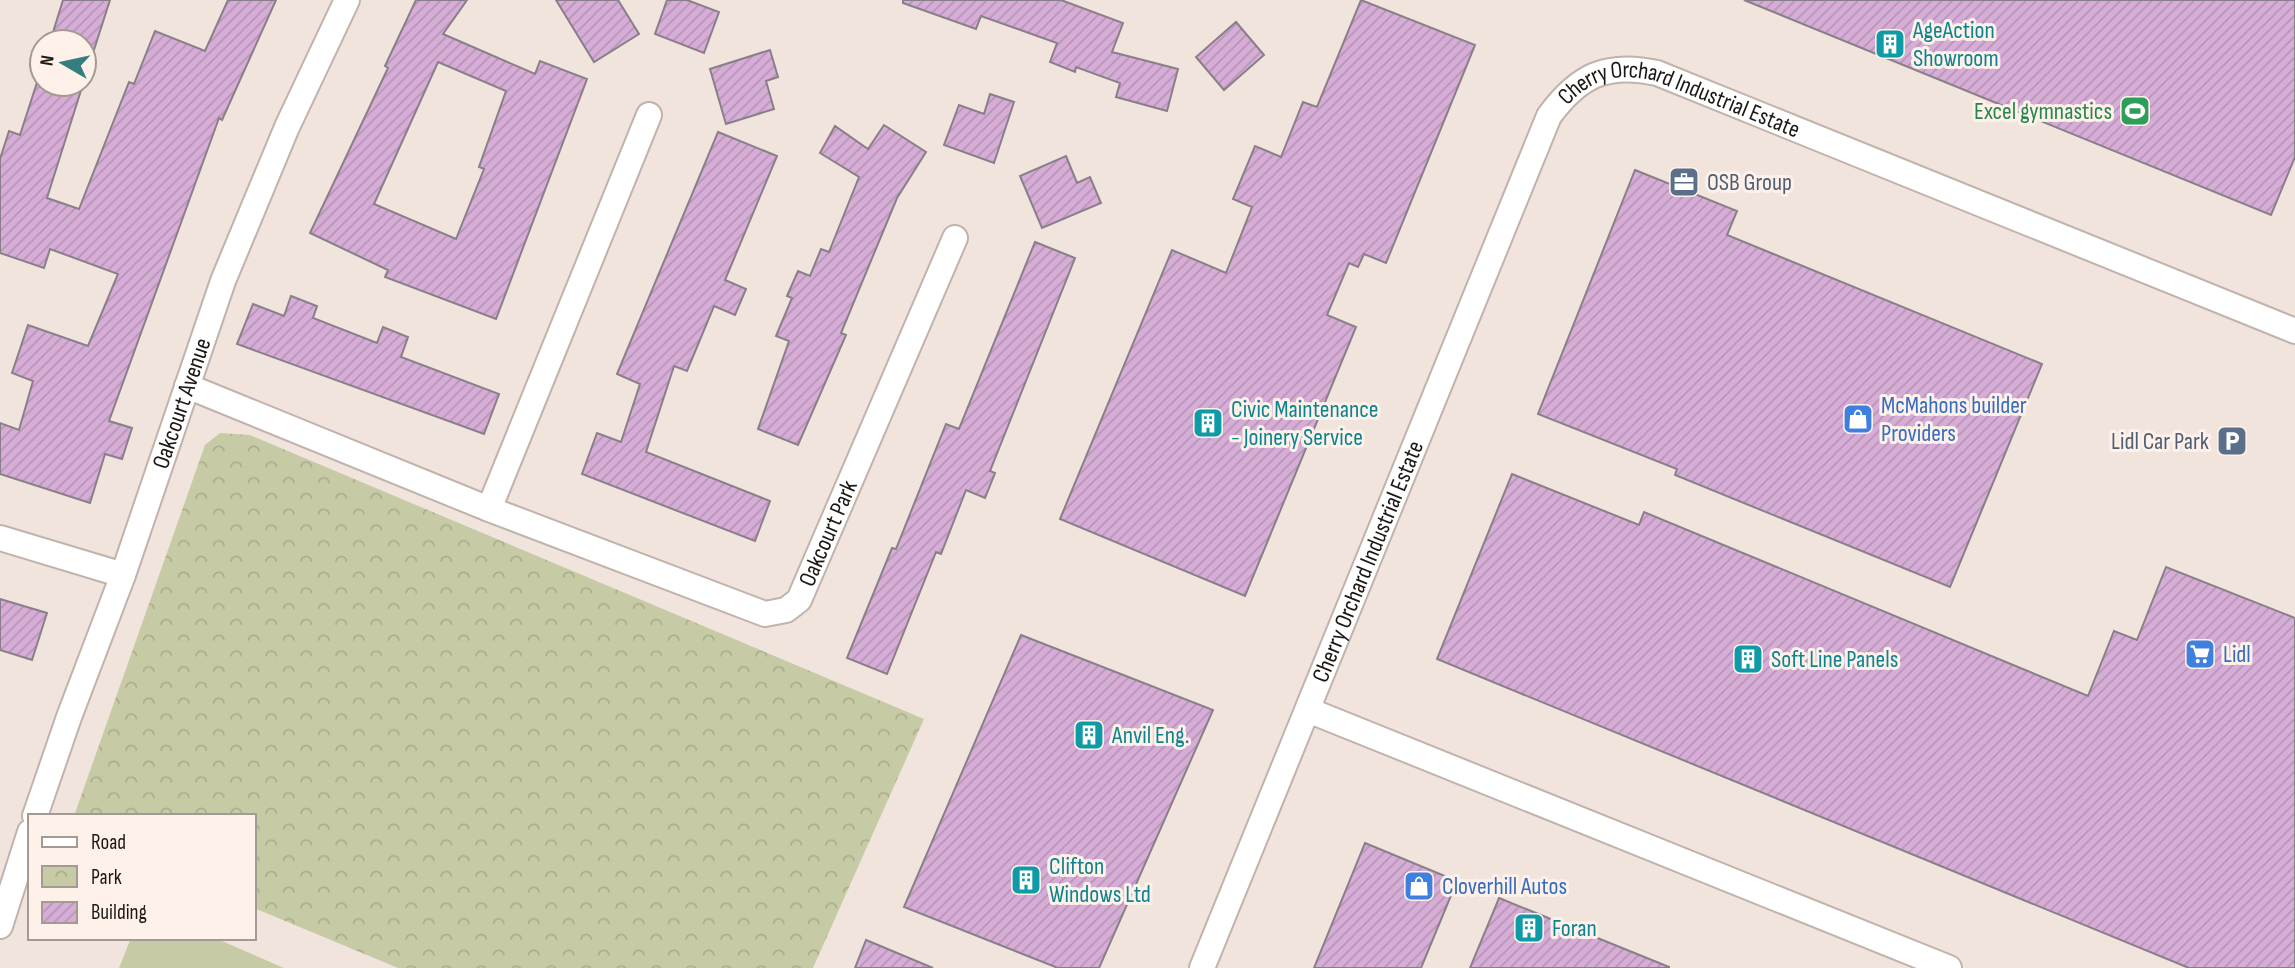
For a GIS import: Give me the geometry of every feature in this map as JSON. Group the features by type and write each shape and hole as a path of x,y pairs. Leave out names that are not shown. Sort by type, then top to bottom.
{"street":[{"name":"Oakcourt Avenue","path":"36,814 69,717 123,576 223,281 287,127 347,0"},
{"name":"Cherry Orchard Industrial Estate","path":"1202,968 1549,116 1563,96 1580,82 1617,68 1657,73 2295,331"},
{"path":"489,509 649,115"},
{"name":"Oakcourt Park","path":"187,386 489,509 765,614 786,610 799,600 955,238"},
{"path":"0,538 123,576"},
{"name":"Cherry Orchard Industrial Estate","path":"1308,710 1949,968"},
{"path":"0,926 7,876 28,836"}],"green space":[{"path":"220,433 250,435 924,719 813,968 398,968 256,909 256,814 75,814 205,445"},
{"path":"130,940 220,940 284,968 119,968"}],"building":[{"path":"63,0 110,0 98,37 98,28 54,28"},
{"path":"228,0 276,0 222,120 219,118 109,421 132,428 122,459 105,454 90,503 0,474 0,423 19,430 33,381 12,373 28,325 88,346 118,274 50,249 44,268 0,253 0,159 9,131 20,135 32,98 79,98 47,198 79,209 129,82 134,84 155,31 205,51"},
{"path":"416,0 467,0 443,34 535,74 540,61 587,79 496,319 385,277 388,270 310,233 388,68 385,66","holes":["438,62 506,91 479,167 484,169 456,239 374,204"]},
{"path":"556,0 618,0 639,34 594,62"},
{"path":"667,0 687,0 719,12 704,53 655,34"},
{"path":"903,0 1061,0 1123,23 1112,52 1178,69 1167,111 1116,97 1120,83 1076,67 1075,72 1050,62 1057,43 981,16 976,29 903,3"},
{"path":"1361,0 1475,45 1386,263 1364,254 1358,267 1349,263 1327,315 1356,327 1245,596 1060,519 1172,250 1226,273 1252,207 1233,199 1255,146 1281,157 1303,102 1317,107"},
{"path":"1744,0 2295,0 2295,157 2271,215"},
{"path":"1236,22 1264,55 1224,90 1196,57"},
{"path":"770,50 778,77 766,81 774,109 726,124 710,69"},
{"path":"990,94 1014,102 994,163 944,145 959,105 984,114"},
{"path":"884,125 926,152 897,198 841,333 846,335 798,445 758,429 789,341 776,336 792,298 787,296 798,271 810,276 821,249 829,252 859,177 820,153 835,126 868,149"},
{"path":"718,132 777,156 725,280 746,289 735,315 714,306 687,371 674,366 646,452 770,501 755,541 582,474 597,433 621,442 640,384 617,374"},
{"path":"1066,156 1077,183 1090,177 1101,203 1042,228 1020,176"},
{"name":"McMahons builder Providers","path":"1635,170 1737,211 1727,235 2042,364 1950,587 1675,475 1677,469 1538,414"},
{"path":"1035,242 1075,258 990,471 995,473 985,498 966,490 941,554 936,552 887,674 847,658 892,548 896,549 946,424 959,429"},
{"path":"291,296 317,306 313,318 377,343 383,327 408,337 401,357 499,394 484,434 237,344 253,304 284,316"},
{"path":"1512,474 1639,525 1644,512 2088,696 2114,631 2137,640 2166,567 2295,618 2295,968 2189,968 1437,659"},
{"path":"0,599 47,613 32,660 0,650"},
{"path":"1021,635 1213,710 1099,968 1058,968 904,907"},
{"path":"1365,843 1457,881 1421,968 1314,968"},
{"name":"Foran","path":"1499,898 1669,967 1669,968 1470,968"},
{"path":"866,940 933,968 855,968"}],"place":[{"name":"AgeAction Showroom","path":"1890,44"},
{"name":"Excel gymnastics","path":"2135,111"},
{"name":"OSB Group","path":"1684,182"},
{"name":"McMahons builder Providers","path":"1858,419"},
{"name":"Civic Maintenance - Joinery Service","path":"1208,423"},
{"name":"Lidl Car Park","path":"2232,441"},
{"name":"Lidl","path":"2200,654"},
{"name":"Soft Line Panels","path":"1748,659"},
{"name":"Anvil Eng.","path":"1089,735"},
{"name":"Clifton Windows Ltd","path":"1026,880"},
{"name":"Cloverhill Autos","path":"1419,886"},
{"name":"Foran","path":"1529,928"}]}
